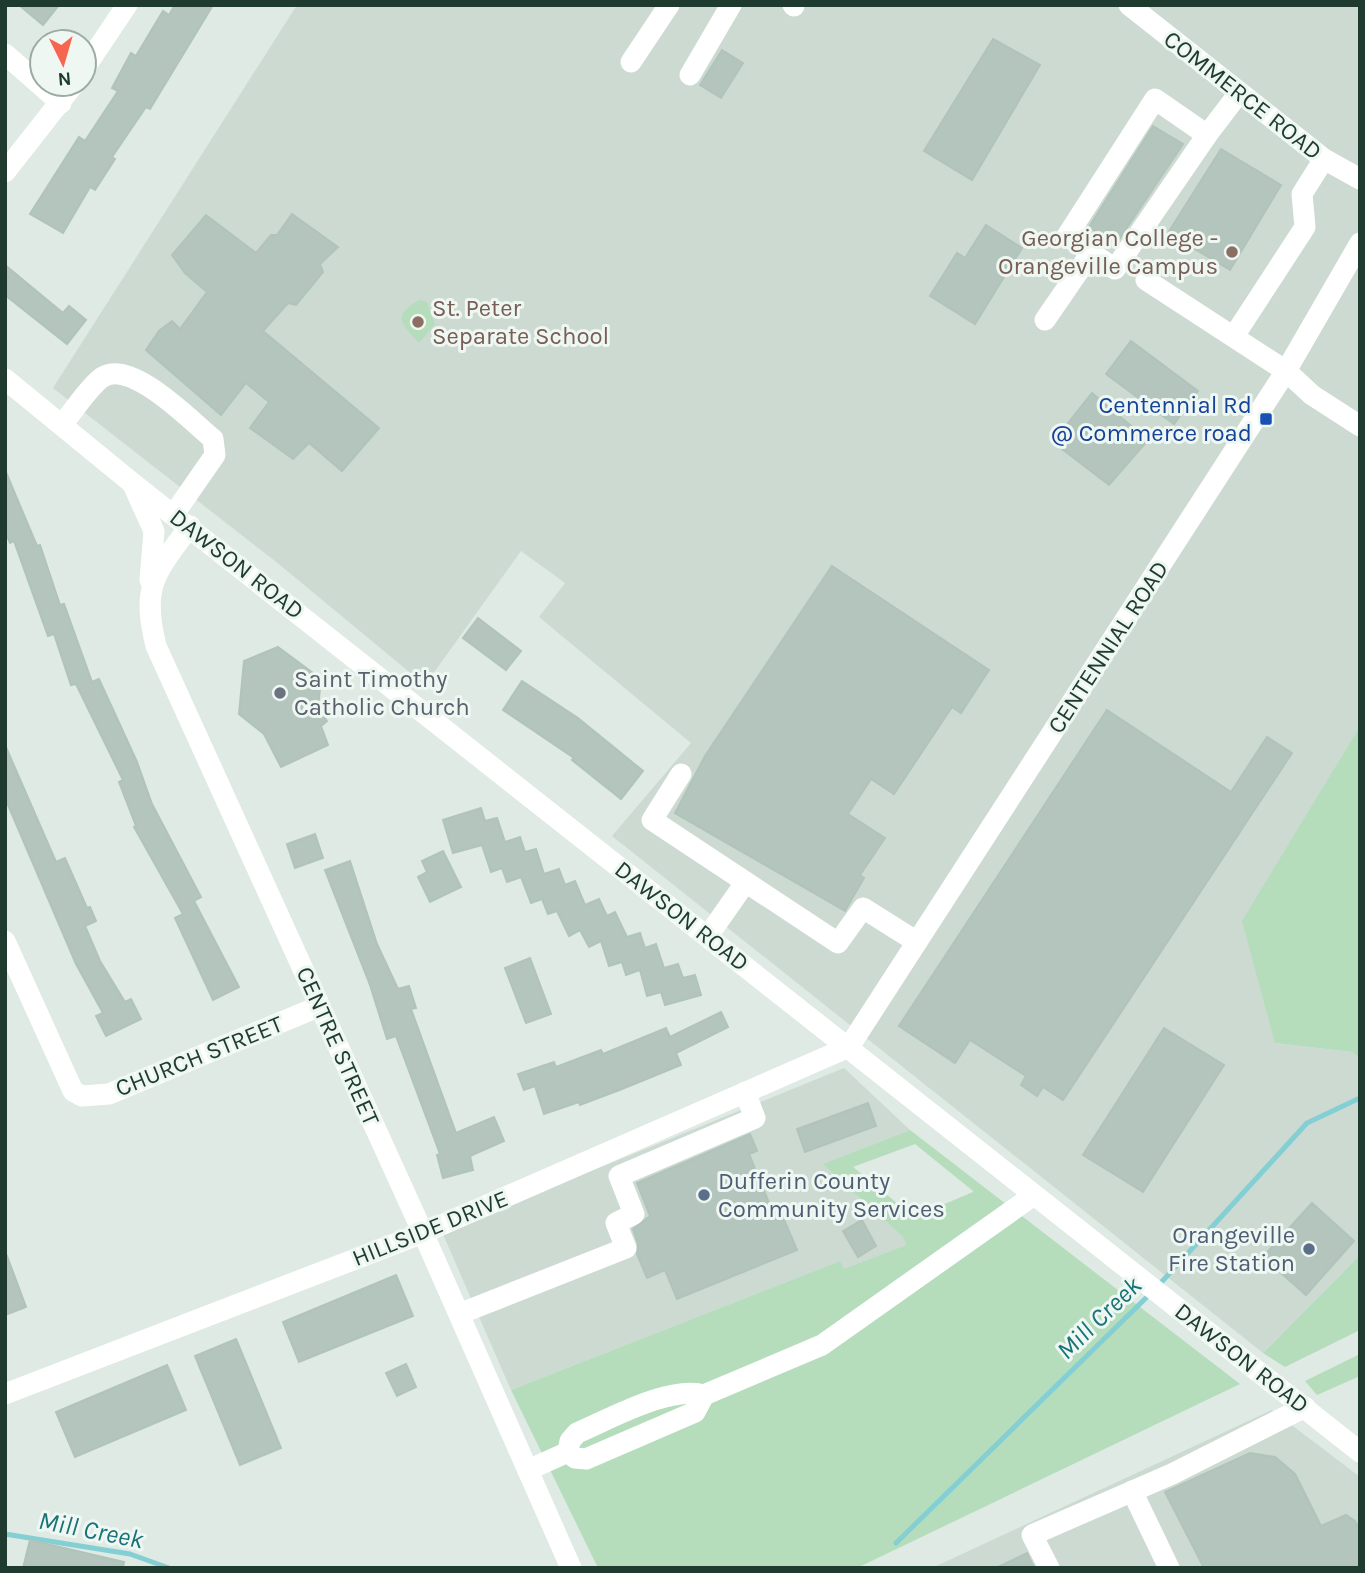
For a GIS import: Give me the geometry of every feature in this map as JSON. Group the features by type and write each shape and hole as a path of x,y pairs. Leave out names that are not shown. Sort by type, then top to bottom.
{"street":[{"path":"98,48 127,5"},
{"path":"631,62 669,5"},
{"path":"690,75 731,5"},
{"name":"COMMERCE ROAD","path":"1129,5 1324,159 1360,180"},
{"path":"5,54 61,103"},
{"path":"1207,135 1155,99 1067,236 1115,269 1239,93"},
{"path":"5,172 64,98"},
{"path":"1234,336 1305,227 1302,194 1324,159"},
{"name":"CENTENNIAL ROAD","path":"849,1047 1286,371 1360,243"},
{"path":"1045,320 1091,253"},
{"path":"1146,280 1286,371 1312,395 1360,426"},
{"path":"62,425 102,377 118,372 138,378 213,439 215,455 148,596"},
{"name":"DAWSON ROAD","path":"5,379 131,482 1360,1452"},
{"name":"CENTRE STREET","path":"131,482 154,531 148,596 156,646 423,1233 571,1568"},
{"path":"681,774 652,820 838,943 863,908 917,942"},
{"path":"708,936 745,883"},
{"name":"CHURCH STREET","path":"6,944 73,1091 82,1096 109,1094 320,1006"},
{"name":"HILLSIDE DRIVE","path":"5,1394 423,1233 849,1047"},
{"path":"459,1314 626,1248 616,1223 634,1214 619,1176 755,1118 745,1092"},
{"path":"528,1470 569,1452 575,1458 586,1459 598,1454 695,1412 704,1395 822,1345 1034,1195"},
{"path":"1049,1568 1032,1535 1132,1491 1305,1407"},
{"path":"1132,1491 1169,1568"}],"shaded area":[{"path":"297,5 1360,5 1360,726 1321,791 1275,1043 1352,1052 1360,1059 1360,1255 1263,1353 612,836 691,743 539,617 565,583 521,551 425,685 280,565 53,388"},
{"path":"844,1068 910,1130 824,1164 903,1237 906,1245 843,1270 840,1261 511,1390 442,1232"},
{"path":"1272,1410 1360,1477 1360,1568 932,1568"}],"green space":[{"path":"420,300 427,302 435,324 419,343 407,330 402,315"},
{"path":"1360,726 1360,1059 1352,1052 1275,1043 1242,921"},
{"path":"910,1130 1240,1384 857,1568 598,1568 511,1390 840,1261 844,1269 906,1245 903,1237 823,1164","holes":["915,1144 973,1191 914,1217 853,1167"]},
{"path":"1360,1255 1360,1330 1285,1367 1263,1353"},
{"path":"1360,1354 1360,1376 1317,1395 1305,1381"}],"building":[{"path":"19,5 59,5 43,25"},
{"path":"175,5 213,5 150,109 146,107 112,157 115,159 95,190 90,187 63,233 30,214 79,137 85,141 118,91 112,88 131,53 136,56 163,11 169,15"},
{"path":"993,39 1040,65 972,180 924,151"},
{"path":"722,50 743,63 721,98 700,85"},
{"path":"1153,126 1183,144 1116,244 1089,227"},
{"path":"1221,149 1281,185 1230,270 1168,233"},
{"path":"292,214 338,247 320,264 323,272 296,305 288,303 263,331 379,428 342,471 309,443 293,459 250,428 269,402 246,383 221,415 146,350 159,331 172,321 180,329 207,292 185,273 172,255 206,215 256,253 271,235 277,235"},
{"path":"986,225 1022,248 975,324 930,296 957,253 965,258"},
{"path":"5,265 63,313 69,306 86,320 67,344 5,295"},
{"path":"1131,341 1198,391 1174,424 1106,374"},
{"path":"1092,393 1148,440 1109,485 1053,442"},
{"path":"5,470 37,546 40,545 60,605 64,604 92,682 99,679 137,762 152,804 201,897 194,901 239,987 213,1000 175,918 183,914 134,827 136,826 119,782 123,780 76,684 71,685 54,634 48,636 14,541 10,543 5,531"},
{"path":"832,566 989,670 961,713 952,707 894,794 871,779 848,814 885,838 860,875 864,878 845,911 675,813 705,756"},
{"path":"478,618 521,651 506,670 463,638"},
{"name":"Saint Timothy Catholic Church","path":"278,647 321,679 318,708 327,721 321,726 328,745 281,767 264,734 239,714 244,661"},
{"path":"522,681 578,718 643,771 621,799 572,760 574,758 503,710"},
{"path":"1107,710 1231,792 1267,737 1292,753 1063,1100 1043,1087 1037,1096 1021,1085 1026,1076 970,1040 955,1063 899,1026"},
{"path":"5,745 56,862 65,858 87,908 90,907 96,921 85,926 100,961 125,1002 131,999 141,1019 106,1036 96,1016 103,1013 76,964 5,798"},
{"path":"481,808 485,821 497,818 505,842 520,837 525,852 536,849 544,874 559,869 565,885 575,881 585,905 599,899 607,916 615,912 627,937 640,933 645,948 656,944 664,968 678,964 683,978 695,975 701,995 665,1005 661,992 647,996 640,970 626,975 622,962 609,966 601,941 589,947 580,930 569,936 557,911 548,914 542,899 531,903 521,877 507,882 502,868 491,872 482,845 453,853 443,820"},
{"path":"315,834 323,858 295,868 287,844"},
{"path":"443,851 461,887 430,902 418,877 427,872 422,861"},
{"path":"350,861 377,944 398,989 409,986 416,1008 411,1009 456,1133 494,1117 504,1141 470,1156 473,1170 443,1178 437,1155 440,1154 396,1036 387,1039 370,985 325,870"},
{"path":"530,958 551,1014 526,1023 505,968"},
{"path":"721,1012 728,1027 676,1053 681,1065 580,1105 579,1102 544,1114 535,1086 524,1090 518,1074 554,1062 556,1067 601,1050 603,1054 666,1028 670,1037"},
{"path":"1164,1028 1224,1065 1143,1192 1083,1155"},
{"path":"868,1103 876,1126 805,1152 797,1129"},
{"name":"Dufferin County Community Services","path":"750,1134 757,1151 749,1154 776,1220 783,1217 797,1250 677,1299 665,1270 647,1278 637,1254 638,1244 633,1229 650,1216 637,1183"},
{"name":"Orangeville Fire Station","path":"1312,1203 1354,1241 1306,1295 1263,1257"},
{"path":"862,1220 876,1246 858,1257 843,1231"},
{"path":"7,1256 26,1307 5,1315 5,1257"},
{"path":"396,1275 413,1316 299,1362 283,1322"},
{"path":"236,1339 281,1448 240,1465 195,1356"},
{"path":"406,1364 416,1387 397,1396 386,1373"},
{"path":"167,1365 186,1410 75,1457 56,1412"},
{"path":"1250,1453 1275,1457 1295,1474 1321,1526 1346,1515 1355,1521 1360,1530 1360,1568 1204,1568 1165,1492"},
{"path":"30,1540 124,1562 123,1568 23,1568"},
{"path":"1027,1553 1034,1568 996,1568"}],"waterway":[{"name":"Mill Creek","path":"1157,1287 1307,1123 1360,1098"},
{"name":"Mill Creek","path":"896,1543 1150,1294"},
{"name":"Mill Creek","path":"5,1534 130,1554 169,1568"}],"place":[{"name":"Georgian College - Orangeville Campus","path":"1232,252"},
{"name":"St. Peter Separate School","path":"418,322"},
{"name":"Centennial Rd @ Commerce road","path":"1266,419"},
{"name":"Saint Timothy Catholic Church","path":"280,693"},
{"name":"Dufferin County Community Services","path":"704,1195"},
{"name":"Orangeville Fire Station","path":"1309,1249"}]}
